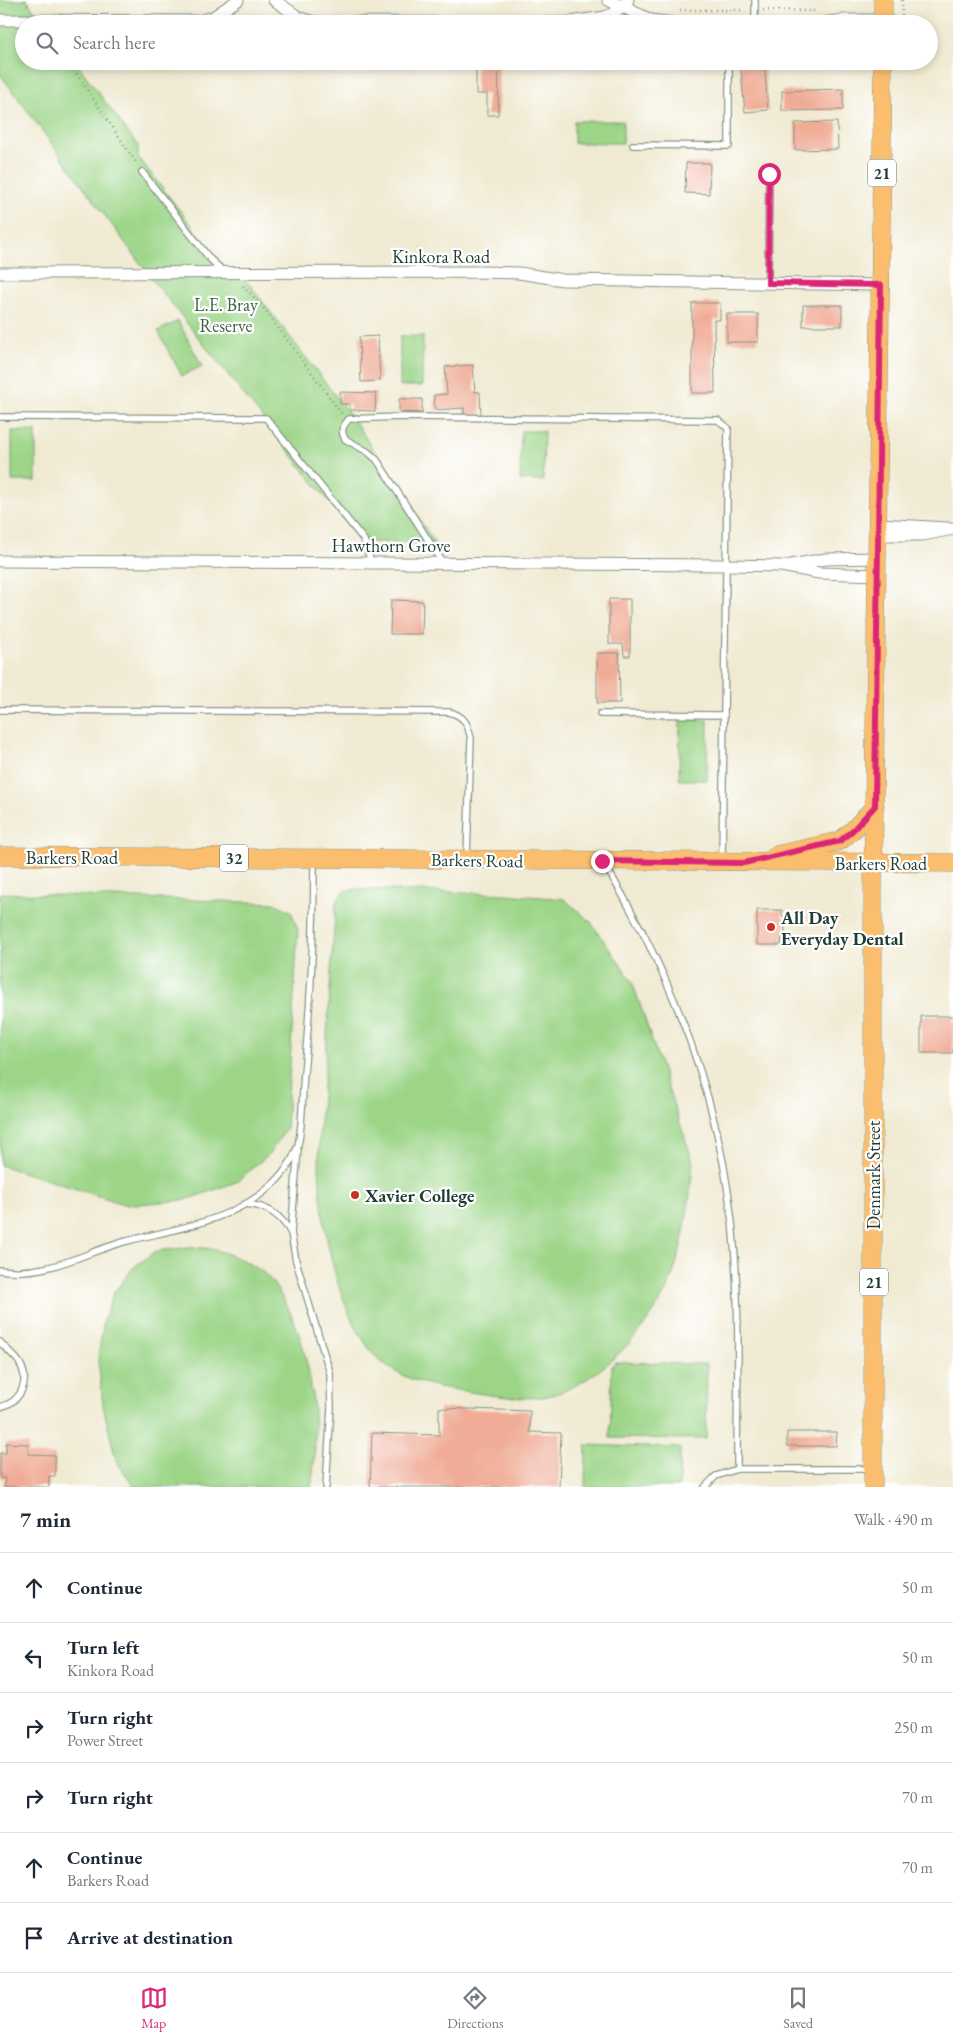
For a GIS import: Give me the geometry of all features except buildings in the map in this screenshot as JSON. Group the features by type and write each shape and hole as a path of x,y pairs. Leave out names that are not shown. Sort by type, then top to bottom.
{"main road":[{"path":"883,0 883,15"},
{"name":"21","path":"874,863 883,70"},
{"path":"744,863 840,841 875,806"},
{"name":"Barkers Road","path":"0,856 722,863 953,863"},
{"name":"Denmark Street","path":"873,1487 874,863"}],"street":[{"path":"220,12 230,0"},
{"path":"216,15 238,0"},
{"path":"274,0 296,15"},
{"path":"282,0 290,11"},
{"path":"608,0 628,5 643,15"},
{"path":"610,15 628,5"},
{"path":"0,20 15,20"},
{"name":"Kinkora Road","path":"0,274 482,272 519,273 564,280 881,285"},
{"path":"878,530 927,525 953,529"},
{"name":"Hawthorn Grove","path":"0,561 443,562 781,566 826,559 878,567"},
{"name":"Hawthorn Grove","path":"781,566 819,573 878,567"}],"lane":[{"path":"755,0 755,15"},
{"path":"633,145 729,146 730,70"},
{"path":"142,172 210,259 224,273"},
{"path":"768,283 769,174"},
{"path":"0,417 266,418 364,540 371,562"},
{"path":"443,562 377,460 368,452 344,439 342,431 347,421 352,418 399,417 718,420 728,428 722,863"},
{"path":"0,710 449,712 457,714 467,723 471,739 467,860"},
{"path":"600,714 724,714"},
{"path":"314,859 312,986 291,1234 296,1261 330,1374 330,1444 326,1487"},
{"path":"602,861 632,913 673,998 700,1070 721,1153 733,1226 736,1274 737,1469"},
{"path":"0,1270 26,1271 56,1267 108,1247 214,1218 245,1204 275,1182 287,1166 298,1145"},
{"path":"245,1204 256,1205 274,1212 283,1220 291,1234"},
{"path":"0,1342 20,1364 24,1382 23,1389 13,1402 0,1407"},
{"path":"705,1487 716,1476 737,1469 873,1469"}],"path":[{"path":"902,0 902,15"},
{"path":"74,70 126,145 142,172"},
{"path":"224,273 243,286 262,306 347,421"}],"green space":[{"name":"L.E. Bray Reserve","path":"0,0 27,0 38,15 15,15 15,70 82,70 138,146 138,157 222,264 249,284 356,423 435,543 361,542 155,283 0,74"},
{"path":"574,121 623,121 623,143 574,143"},
{"path":"178,321 202,366 182,376 158,331"},
{"path":"400,336 423,336 422,386 400,386"},
{"path":"12,431 36,431 36,481 12,481"},
{"path":"521,431 544,431 543,481 520,480"},
{"path":"680,720 708,720 707,780 679,780"},
{"path":"358,889 504,894 564,899 590,921 632,981 693,1162 686,1219 681,1247 673,1274 654,1312 624,1349 587,1379 568,1389 548,1396 517,1398 451,1389 411,1379 398,1373 377,1358 356,1328 346,1306 331,1258 322,1209 319,1135 336,902 344,891"},
{"path":"0,893 274,903 291,911 298,930 286,1129 270,1153 236,1182 186,1200 127,1205 0,1165"},
{"path":"182,1248 212,1249 241,1260 267,1276 282,1297 294,1321 310,1377 315,1434 311,1487 134,1487 116,1460 103,1406 98,1358 104,1320 114,1292 134,1267 156,1251"},
{"path":"615,1362 707,1364 706,1439 610,1438 612,1365"},
{"path":"586,1445 680,1448 679,1487 585,1487"}],"place":[{"name":"All Day Everyday Dental","path":"771,927"},
{"name":"Xavier College","path":"355,1195"}],"route":[{"path":"602,861 744,863 783,853 830,845 840,841 875,806 881,285 768,283 769,174"}]}
